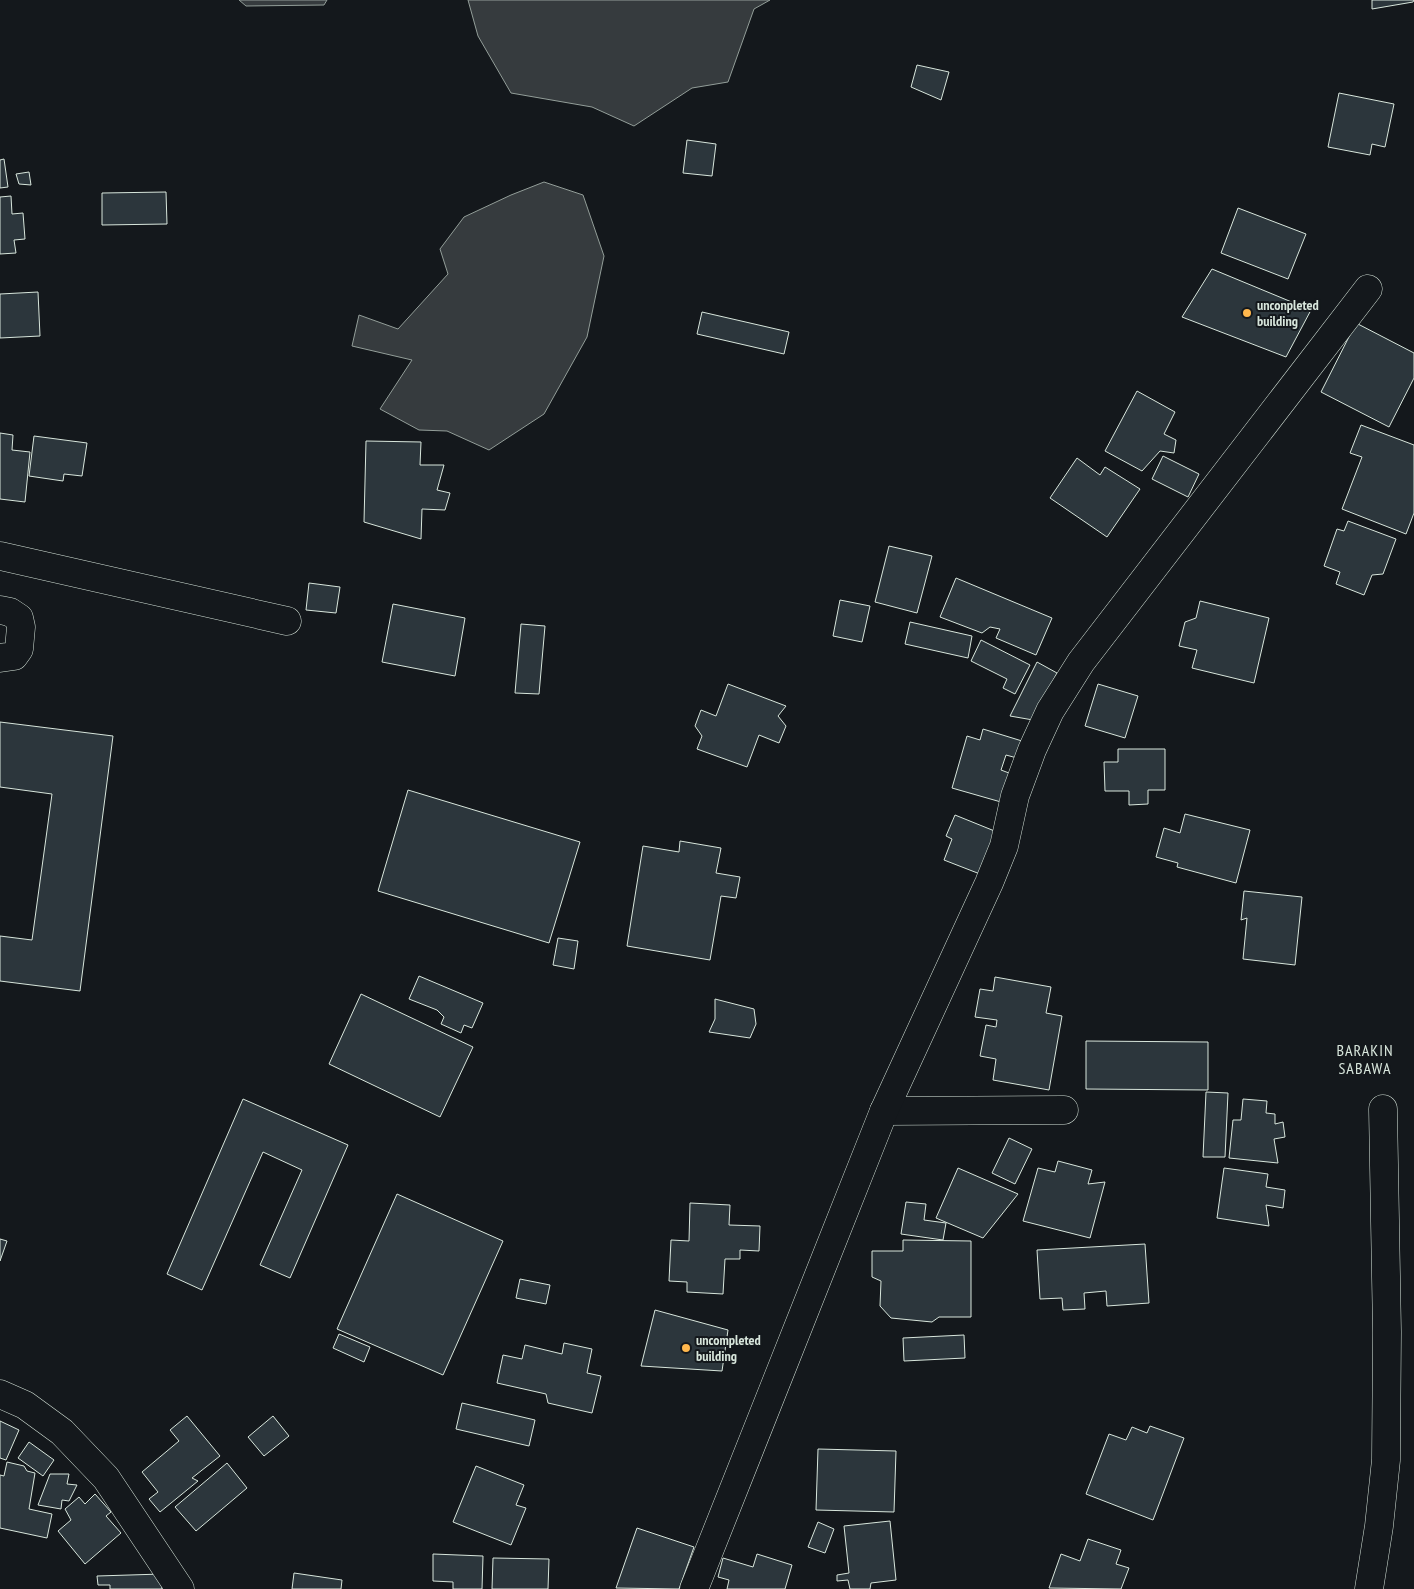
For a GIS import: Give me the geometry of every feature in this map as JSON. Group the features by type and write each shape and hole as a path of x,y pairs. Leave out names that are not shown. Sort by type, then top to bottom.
{"street":[{"path":"694,1589 884,1111 989,883 1004,846 1015,796 1032,750 1050,711 1082,662 1368,289"},
{"path":"0,556 287,621"},
{"path":"0,610 10,612 19,618 21,627 19,649 14,656 0,658"},
{"path":"1369,1589 1379,1526 1386,1460 1387,1332 1383,1109"},
{"path":"884,1111 1064,1110"},
{"path":"0,1394 24,1405 62,1432 106,1478 180,1589"}],"shaded area":[{"path":"239,0 327,0 324,5 246,6"},
{"path":"468,0 770,0 754,9 728,82 692,88 634,126 592,107 511,93 478,36"},
{"path":"544,182 583,195 604,256 587,337 544,414 489,450 447,431 419,430 380,409 412,360 352,346 359,315 398,329 448,274 440,249 464,217"}],"building":[{"path":"1372,0 1414,0 1413,2 1372,9"},
{"path":"917,65 949,72 941,100 911,87"},
{"path":"1339,93 1394,104 1385,147 1372,144 1370,155 1328,147"},
{"path":"687,140 716,144 712,176 683,173"},
{"path":"4,159 8,187 0,188 0,160"},
{"path":"29,172 31,185 19,184 16,174"},
{"path":"166,192 167,224 102,225 102,193"},
{"path":"11,196 12,214 23,213 25,239 14,240 16,253 0,254 0,197"},
{"path":"1238,208 1306,234 1288,279 1221,253"},
{"name":"unconpleted building","path":"1212,269 1311,310 1286,357 1182,317"},
{"path":"38,292 40,336 0,338 0,294"},
{"path":"702,312 789,332 784,354 697,334"},
{"path":"1356,323 1414,353 1414,378 1389,427 1321,392"},
{"path":"1137,391 1175,412 1164,434 1176,440 1174,453 1160,451 1142,471 1105,451"},
{"path":"1361,425 1414,445 1414,513 1406,534 1342,509 1362,457 1350,453"},
{"path":"0,433 13,435 12,450 30,452 25,502 0,499"},
{"path":"34,436 87,443 82,476 64,474 63,481 29,476"},
{"path":"366,441 421,442 420,465 444,465 437,490 450,493 445,510 422,509 421,539 364,522"},
{"path":"1163,456 1199,474 1188,497 1152,479"},
{"path":"1077,458 1100,475 1105,467 1140,489 1107,537 1050,498"},
{"path":"1348,521 1396,539 1383,574 1372,575 1364,595 1336,584 1340,572 1324,566 1337,529 1344,531"},
{"path":"889,546 932,556 917,613 875,602"},
{"path":"956,578 1052,618 1036,655 996,638 1000,629 990,627 982,633 940,617"},
{"path":"309,583 340,587 336,613 306,610"},
{"path":"840,600 870,606 862,642 833,636"},
{"path":"1200,601 1269,618 1254,683 1192,668 1197,650 1179,646 1185,622 1196,618"},
{"path":"393,604 465,618 455,676 382,662"},
{"path":"910,622 972,636 968,658 905,644"},
{"path":"521,624 545,626 539,694 515,693"},
{"path":"981,640 1030,665 1015,694 1003,688 1007,679 971,661"},
{"path":"1037,662 1057,673 1033,720 1010,716"},
{"path":"728,684 786,706 778,716 786,726 779,743 759,735 747,767 697,749 702,736 695,726 701,710 716,716"},
{"path":"1098,684 1138,696 1125,738 1085,726"},
{"path":"0,722 113,736 80,991 0,981 0,936 32,940 52,794 0,787"},
{"path":"983,729 1022,741 1017,758 1006,755 1001,770 1009,773 1001,802 952,788 967,736 980,740"},
{"path":"1118,749 1165,749 1165,790 1148,790 1148,804 1129,805 1129,791 1105,791 1104,762 1118,762"},
{"path":"408,790 580,842 549,943 378,891"},
{"path":"1185,814 1250,830 1236,883 1177,867 1178,863 1156,857 1164,828 1180,833"},
{"path":"955,815 997,832 980,874 944,860 952,839 946,836"},
{"path":"680,841 721,848 716,873 740,877 736,898 721,896 710,960 627,946 643,846 679,852"},
{"path":"1244,891 1302,897 1295,965 1243,959 1247,918 1241,920"},
{"path":"558,938 578,941 574,969 553,965"},
{"path":"419,976 483,1003 472,1028 464,1025 461,1033 441,1024 444,1017 437,1010 409,999"},
{"path":"995,977 1051,987 1046,1013 1062,1016 1049,1090 993,1080 996,1059 980,1056 986,1025 996,1027 997,1020 975,1017 980,989 993,991"},
{"path":"361,994 473,1047 440,1117 329,1064"},
{"path":"715,999 754,1009 756,1024 750,1038 709,1032 715,1019"},
{"path":"1086,1041 1208,1042 1208,1090 1086,1089"},
{"path":"1206,1092 1228,1093 1225,1157 1203,1157"},
{"path":"243,1099 348,1145 290,1278 260,1265 302,1170 263,1152 202,1290 167,1274"},
{"path":"1243,1099 1267,1101 1266,1113 1275,1114 1275,1124 1283,1122 1285,1137 1274,1139 1278,1163 1229,1158 1233,1120 1241,1120"},
{"path":"1009,1138 1032,1149 1015,1184 992,1173"},
{"path":"1058,1161 1092,1170 1088,1184 1105,1182 1090,1238 1023,1221 1038,1168 1055,1172"},
{"path":"958,1168 1018,1194 983,1238 936,1218"},
{"path":"1224,1168 1268,1174 1266,1187 1285,1190 1283,1208 1266,1205 1269,1226 1217,1218"},
{"path":"397,1194 503,1241 443,1375 337,1329"},
{"path":"906,1202 926,1204 924,1220 946,1223 943,1240 901,1234"},
{"path":"690,1203 730,1205 729,1225 760,1226 759,1251 740,1250 740,1259 725,1259 723,1294 687,1292 687,1282 669,1281 671,1240 689,1241"},
{"path":"0,1239 7,1241 0,1261"},
{"path":"903,1240 971,1241 971,1317 939,1317 932,1322 891,1318 880,1306 881,1281 872,1277 872,1251 903,1251"},
{"path":"1145,1244 1149,1303 1107,1306 1106,1291 1084,1293 1085,1309 1063,1310 1062,1298 1040,1299 1037,1250"},
{"path":"520,1279 550,1285 546,1304 516,1298"},
{"name":"uncompleted building","path":"655,1310 728,1330 722,1371 641,1366"},
{"path":"339,1334 370,1347 364,1362 333,1348"},
{"path":"964,1335 965,1358 904,1361 903,1338"},
{"path":"564,1343 592,1349 587,1373 601,1376 592,1413 548,1403 546,1394 497,1383 503,1355 522,1359 525,1345 562,1354"},
{"path":"462,1403 535,1420 529,1446 456,1429"},
{"path":"187,1416 220,1456 192,1478 198,1481 160,1512 149,1499 158,1492 142,1472 179,1441 170,1430"},
{"path":"273,1416 289,1436 264,1456 248,1437"},
{"path":"0,1421 19,1430 6,1460 0,1458"},
{"path":"1150,1426 1184,1438 1153,1520 1086,1494 1109,1434 1126,1440 1132,1427 1147,1433"},
{"path":"29,1442 54,1460 43,1476 18,1458"},
{"path":"818,1449 896,1451 894,1512 816,1510"},
{"path":"7,1462 24,1466 27,1471 35,1473 29,1509 52,1514 47,1538 0,1528 0,1475 4,1476"},
{"path":"227,1463 247,1488 196,1531 175,1507"},
{"path":"476,1466 524,1485 516,1505 526,1508 511,1545 453,1522"},
{"path":"50,1474 69,1474 67,1484 77,1485 69,1501 62,1500 61,1509 38,1505"},
{"path":"95,1494 111,1512 106,1516 121,1533 85,1564 58,1531 71,1520 65,1509 79,1497 85,1504"},
{"path":"890,1521 896,1580 871,1583 870,1589 850,1589 848,1580 837,1581 837,1575 849,1573 844,1526"},
{"path":"818,1522 834,1529 825,1553 808,1547"},
{"path":"637,1528 694,1547 679,1589 616,1588"},
{"path":"1088,1539 1121,1550 1116,1564 1129,1568 1121,1589 1049,1588 1061,1554 1080,1561"},
{"path":"433,1554 483,1556 482,1589 453,1589 453,1582 433,1581"},
{"path":"757,1554 792,1565 785,1589 727,1589 729,1580 718,1577 723,1558 753,1567"},
{"path":"493,1558 549,1559 548,1589 492,1589"},
{"path":"294,1573 342,1580 341,1589 292,1589"},
{"path":"162,1574 162,1589 110,1589 110,1585 98,1585 97,1576"}],"place":[{"name":"unconpleted building","path":"1247,313"},
{"name":"uncompleted building","path":"686,1348"}],"district":[{"name":"BARAKIN SABAWA","path":"1365,1059"}]}
